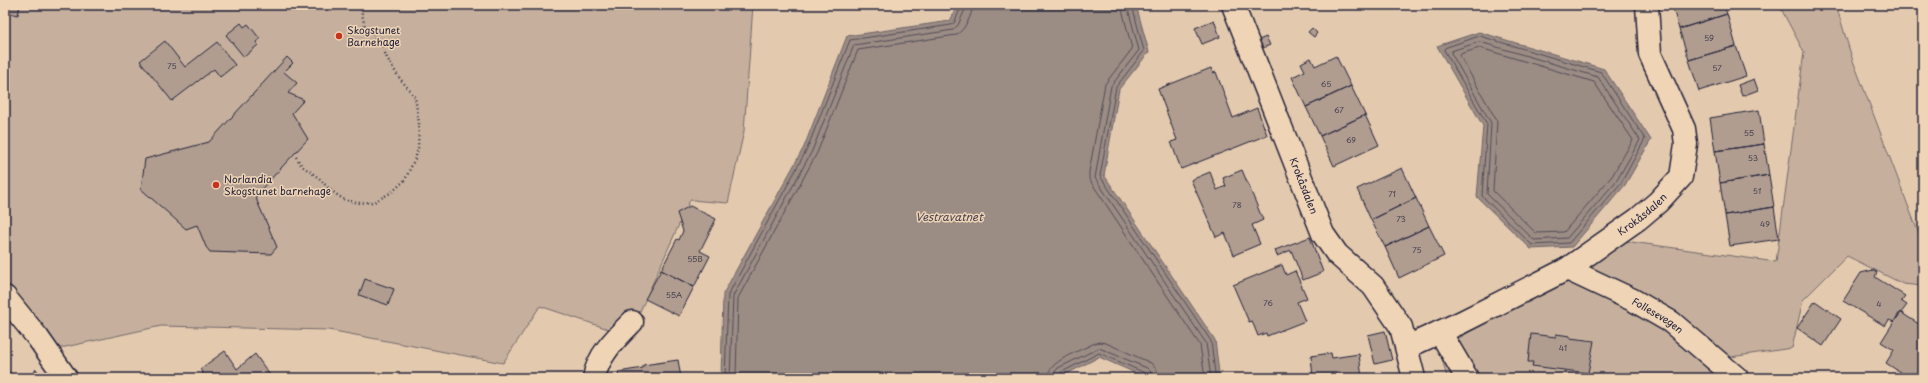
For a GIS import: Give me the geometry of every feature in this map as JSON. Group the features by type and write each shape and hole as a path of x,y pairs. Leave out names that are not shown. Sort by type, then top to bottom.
{"street":[{"name":"Krokåsdalen","path":"1233,5 1323,234 1337,254 1373,286 1401,327 1414,378"},
{"name":"Krokåsdalen","path":"1407,347 1567,269 1638,219 1658,202 1681,177 1686,144 1684,129 1650,54 1647,5"},
{"name":"Follesevegen","path":"1567,269 1633,300 1671,322 1737,378"},
{"path":"5,297 38,338 66,378"},
{"path":"594,378 603,354 632,322"},
{"path":"1440,332 1467,378"}],"path":[{"path":"296,157 302,166 319,178 329,190 342,199 357,203 374,202 392,192 405,180 416,156 418,148 419,123 415,97 398,76 387,58 380,42 365,27 360,5"}],"shaded area":[{"path":"5,5 753,5 744,131 728,203 690,200 629,336 540,306 503,363 329,330 161,326 47,351 5,305"},
{"path":"1779,5 1836,5 1852,58 1923,245 1923,286 1903,284 1847,256 1803,300 1792,348 1703,361 1722,378 1447,378 1440,350 1617,240 1776,262 1804,52"}],"water":[{"name":"Vestravatnet","path":"958,5 1136,5 1149,52 1119,89 1104,175 1215,340 1219,373 1223,378 1147,378 1099,357 1059,378 721,378 723,294 804,147 847,36 950,21"},
{"path":"1479,32 1604,69 1651,140 1625,185 1572,247 1531,249 1477,197 1483,126 1437,46"}],"building":[{"path":"5,5 20,5 18,15 5,12"},
{"path":"1672,5 1724,5 1727,14 1679,29"},
{"path":"1727,14 1736,46 1689,60 1679,29"},
{"path":"1214,20 1220,37 1202,44 1195,28"},
{"path":"241,23 244,27 248,24 260,39 256,42 258,45 244,57 226,35"},
{"path":"1312,28 1317,33 1314,37 1308,32"},
{"path":"1266,37 1270,45 1263,48 1259,40"},
{"path":"165,41 185,67 217,42 235,65 220,77 214,69 172,101 140,61"},
{"path":"1736,46 1746,76 1699,91 1689,60"},
{"path":"1336,56 1351,86 1306,107 1292,77 1305,71 1301,63 1311,58 1315,66"},
{"path":"287,57 293,63 284,72 297,83 288,93 304,100 292,113 308,139 256,195 257,201 277,247 271,254 210,252 206,247 197,225 186,229 141,189 145,159 209,142"},
{"path":"1211,68 1213,73 1216,72 1233,118 1257,108 1267,135 1181,169 1171,142 1177,140 1158,89"},
{"path":"1754,79 1758,90 1742,96 1738,85"},
{"path":"1351,86 1365,115 1320,136 1306,107"},
{"path":"1759,110 1764,144 1715,151 1710,118"},
{"path":"1365,115 1379,145 1334,166 1320,136"},
{"path":"1764,144 1769,175 1720,183 1715,151"},
{"path":"1402,168 1416,198 1371,220 1357,189"},
{"path":"1242,170 1263,220 1252,225 1260,244 1234,255 1225,233 1216,237 1191,180 1210,172 1217,190 1226,186 1223,178"},
{"path":"1769,175 1774,207 1725,215 1720,183"},
{"path":"1416,198 1429,226 1385,247 1371,220"},
{"path":"690,206 716,219 700,251 710,256 694,287 661,270 677,239 679,240 683,231 677,213"},
{"path":"1774,207 1779,239 1730,246 1725,215"},
{"path":"1429,226 1444,256 1399,278 1385,247"},
{"path":"1310,237 1323,272 1303,280 1291,250 1277,256 1275,250"},
{"path":"1282,265 1286,275 1295,271 1307,298 1297,302 1305,321 1267,336 1266,333 1258,336 1252,321 1249,322 1233,285"},
{"path":"661,270 694,287 679,316 645,299"},
{"path":"1873,270 1877,272 1875,277 1905,296 1901,301 1907,305 1894,322 1889,320 1885,326 1843,301 1861,273"},
{"path":"365,279 394,289 388,305 359,295"},
{"path":"1815,301 1841,319 1823,346 1797,328"},
{"path":"1900,312 1922,326 1923,323 1923,367 1916,378 1909,378 1886,363 1894,350 1881,342"},
{"path":"1385,331 1392,360 1375,364 1368,335"},
{"path":"1531,334 1556,337 1556,334 1570,336 1570,338 1594,341 1588,373 1532,366 1533,362 1528,362"},
{"path":"225,351 237,369 255,354 272,378 206,378 200,369"},
{"path":"1331,353 1332,358 1359,354 1362,378 1313,378 1311,356"},
{"path":"678,360 681,378 619,378 618,372 643,368 643,365"},
{"path":"5,369 16,378 5,378"},
{"path":"36,369 42,378 30,378"}],"place":[{"name":"Skogstunet Barnehage","path":"339,36"},
{"name":"Norlandia Skogstunet barnehage","path":"216,185"}]}
